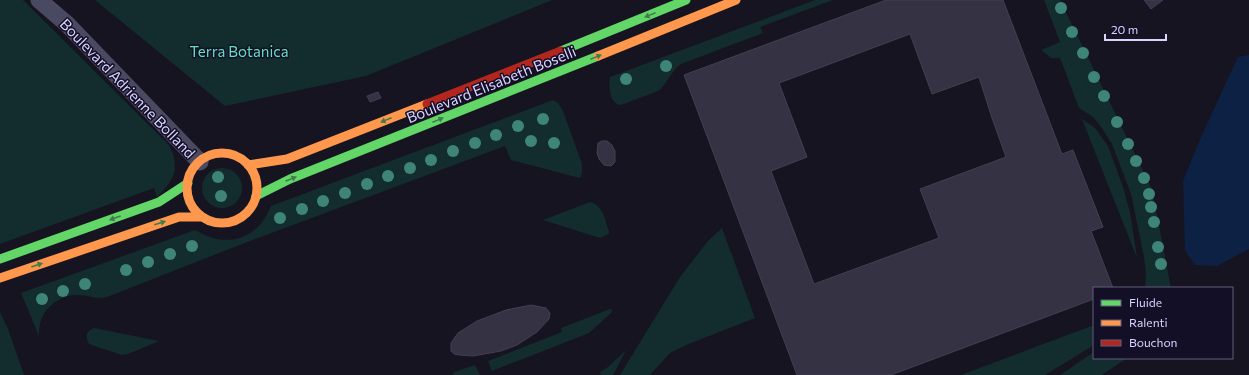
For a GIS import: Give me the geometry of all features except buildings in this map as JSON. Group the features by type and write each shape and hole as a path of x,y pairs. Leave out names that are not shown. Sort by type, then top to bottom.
{"street":[{"name":"Boulevard Adrienne Bolland","path":"39,0 67,24 200,162"},
{"path":"248,165 287,159 686,0"},
{"name":"Boulevard Elisabeth Boselli","path":"256,196 272,186 736,0"},
{"path":"0,278 179,217 202,217 218,223 235,221 249,212 254,205 257,185 256,178 248,165 238,157 225,154 211,155 200,162 192,172 188,183 190,202 202,217"},
{"path":"0,259 160,202 188,183"}],"green space":[{"path":"0,0 23,0 169,145 175,161 174,174 168,185 157,197 154,188 0,244"},
{"name":"Terra Botanica","path":"95,0 552,0 366,76 225,106"},
{"path":"815,0 833,0 760,27 763,33 681,64 676,68 658,91 621,105 614,102 612,98 610,90 610,77"},
{"path":"1044,0 1060,0 1152,189 1171,287 1145,287 1146,274 1144,257 1131,194 1112,144 1093,117 1079,108 1060,58 1051,58 1041,50 1060,42"},
{"path":"553,100 558,103 563,111 582,164 582,173 580,178 511,160 505,146 242,244 107,297 98,298 81,295 60,299 50,306 43,315 40,322 39,336 21,293 195,230 207,236 218,239 229,240 240,238 249,234 258,227 265,218 271,206"},
{"path":"1082,119 1095,128 1108,146 1123,187 1130,212 1137,258"},
{"path":"226,168 233,171 239,177 242,188 241,196 233,205 226,208 218,208 211,205 203,196 202,184 205,177 214,169"},
{"path":"590,202 598,206 601,210 605,218 609,234 600,238 543,220"},
{"path":"722,228 755,318 686,345 670,353 650,375 620,375 680,277 708,241"},
{"path":"610,309 612,312 589,333 492,371 488,361 562,332 561,328"},
{"path":"0,312 8,329 24,375 0,375"},
{"path":"1093,325 1093,346 1045,375 961,375"},
{"path":"94,328 159,341 122,355 89,344 87,334"},
{"path":"626,350 613,375 601,375 600,372 608,367"},
{"path":"1093,353 1093,359 1126,359 1102,375 1060,375"},
{"path":"475,365 480,375 453,375 454,372"}],"water":[{"path":"1249,55 1249,249 1217,266 1195,265 1185,250 1183,181 1201,137 1238,57"}],"traffic: fast":[{"path":"561,51 686,0"},
{"path":"256,196 290,179 598,56"},
{"path":"0,259 159,202 188,183"}],"traffic: slow":[{"path":"598,56 736,0"},
{"path":"248,165 287,159 427,104"},
{"path":"222,153 235,156 247,163 254,175 257,188 254,201 247,213 235,220 222,223 209,220 197,213 190,201 187,188 190,175 197,163 209,156 222,153"},
{"path":"0,278 179,217 202,217"}],"traffic: jam":[{"path":"427,104 561,51"}]}
